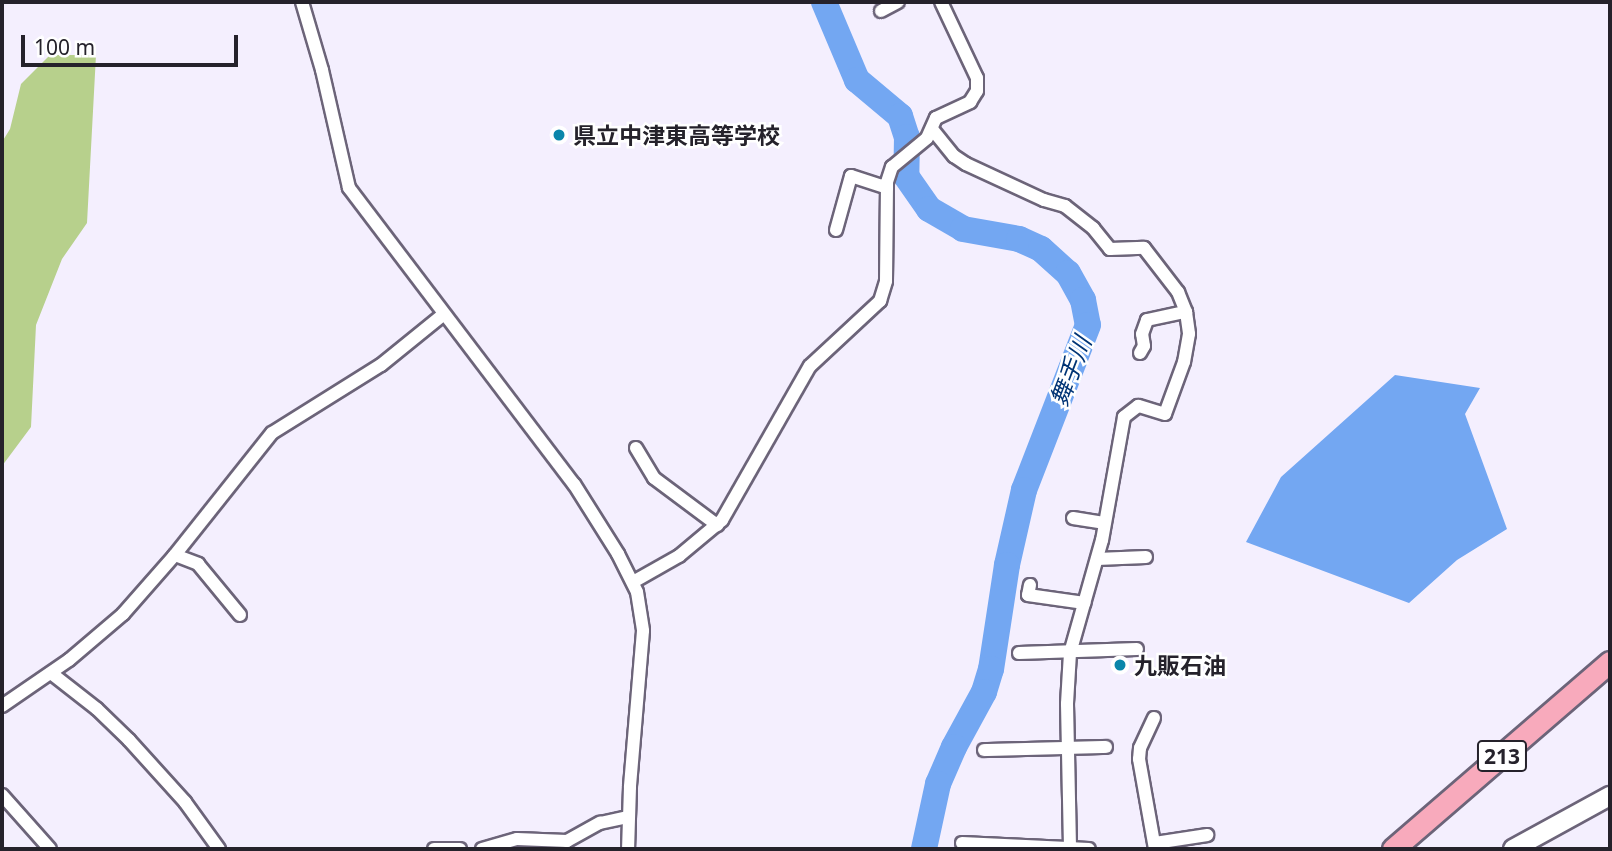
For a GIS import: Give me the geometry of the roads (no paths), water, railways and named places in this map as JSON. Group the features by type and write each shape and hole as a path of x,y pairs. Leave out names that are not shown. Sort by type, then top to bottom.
{"highway":[{"name":"213","path":"1393,849 1610,662"}],"main road":[{"path":"1513,849 1610,796"}],"street":[{"path":"302,2 322,70 349,188 574,484 633,582 640,601 643,631 628,817 628,849"},
{"path":"881,11 898,2"},
{"path":"633,582 679,556 717,525 810,366 880,302 886,281 887,188 892,167 927,138 940,114 970,102 978,85 941,2"},
{"path":"932,129 954,156 966,164 1044,200 1065,206 1093,228 1110,250 1144,248 1178,292 1186,312 1189,334 1184,362 1165,414 1138,406 1124,417 1097,559 1071,651 1067,748 1070,849"},
{"path":"836,230 851,176 887,188"},
{"path":"1140,353 1144,346 1142,334 1147,320 1186,312"},
{"path":"2,706 51,673 123,614 175,555 272,433 381,365 444,314"},
{"path":"636,448 654,478 717,525"},
{"path":"1073,518 1104,523"},
{"path":"175,555 198,564 240,615"},
{"path":"1097,559 1146,557"},
{"path":"1030,585 1028,595 1084,603"},
{"path":"1019,653 1137,649"},
{"path":"51,673 97,709 129,740 185,802 219,849"},
{"path":"1154,718 1140,748 1139,759 1155,846 1207,835"},
{"path":"984,750 1106,747"},
{"path":"2,795 50,849"},
{"path":"482,849 517,839 567,841 600,823 628,817"},
{"path":"962,843 1089,849"},
{"path":"434,849 460,849"}],"water":[{"path":"1395,375 1480,388 1465,414 1507,529 1457,560 1409,603 1246,542 1281,477"}],"waterway":[{"name":"舞手川","path":"824,2 857,80 900,116 907,137 906,176 929,209 963,229 1019,239 1041,249 1068,273 1083,300 1088,325 1024,490 1007,565 991,669 984,692 954,747 938,784 924,849"}],"place":[{"name":"県立中津東高等学校","path":"559,135"},
{"name":"九販石油","path":"1120,665"}]}
